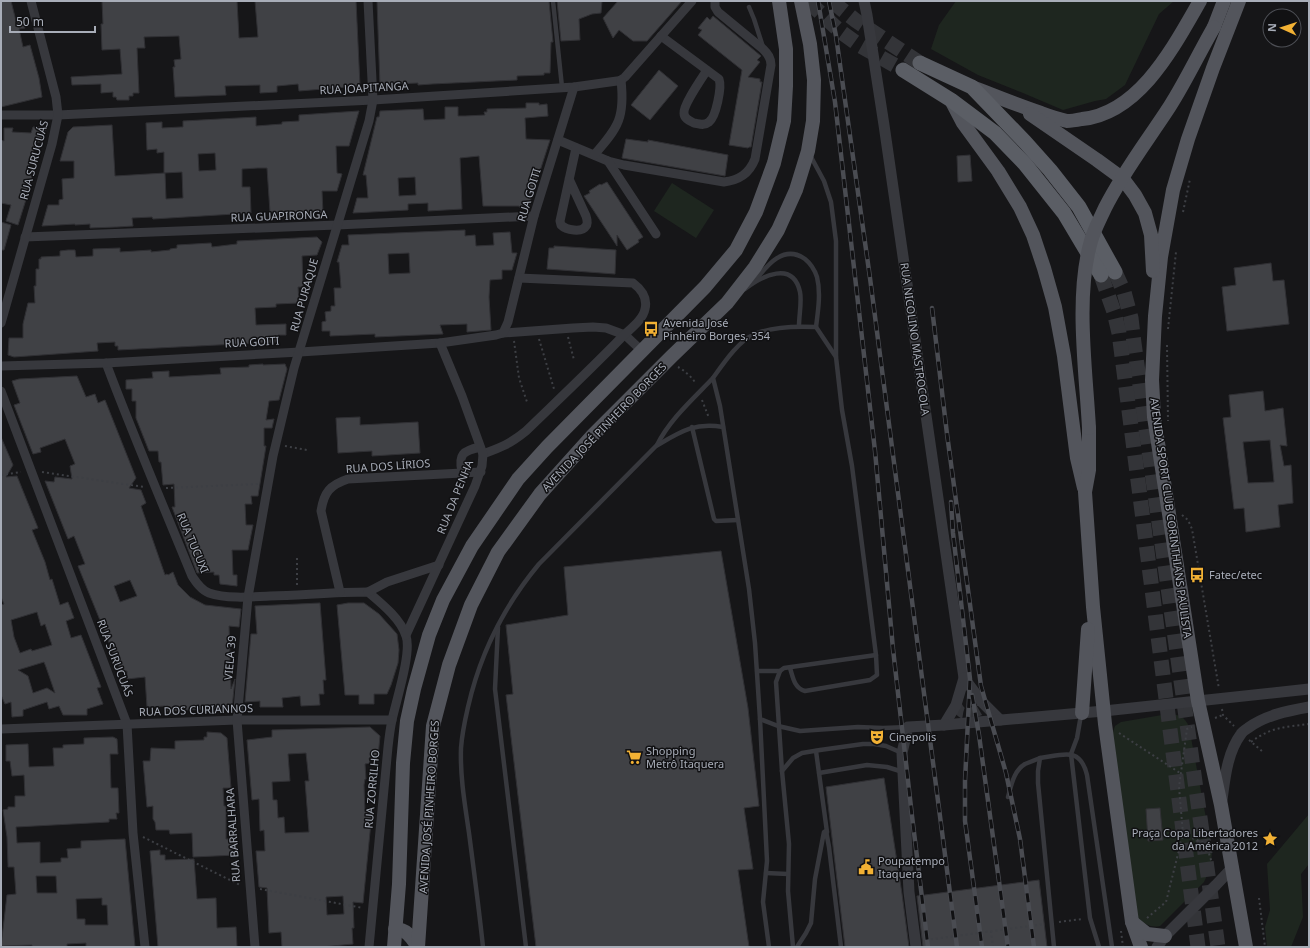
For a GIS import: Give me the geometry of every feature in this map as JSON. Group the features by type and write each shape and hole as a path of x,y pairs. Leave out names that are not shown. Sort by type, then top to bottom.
{"highway":[{"path":"920,63 972,87 1025,142 1079,207 1115,272"},
{"path":"903,70 951,100 995,133 1025,164 1064,213 1100,275"}],"main road":[{"path":"394,947 399,884 403,763 407,721 429,635 443,600 472,546 518,479 547,447 705,287 736,250 756,212 774,163 784,121 786,49 778,1"},
{"name":"AVENIDA JOSÉ PINHEIRO BORGES","path":"418,947 433,726 449,665 474,599 498,552 540,494 593,435 727,303 755,267 778,230 796,190 808,151 813,122 814,80 810,44 801,1"},
{"path":"972,87 1017,105 1068,121 1092,118 1113,109 1133,96 1157,71 1183,31 1200,1"},
{"path":"1085,492 1089,470 1090,428 1083,328 1084,285 1086,262 1091,241 1099,220 1112,195 1171,104 1214,27 1224,1"},
{"name":"AVENIDA SPORT CLUB CORINTHIANS PAULISTA","path":"1239,1 1188,139 1173,190 1161,257 1155,316 1152,380 1154,417 1198,701 1221,804 1246,947"},
{"path":"951,100 963,123 998,171 1020,207 1033,235 1055,307 1064,356 1077,458 1085,492 1093,607 1130,927 1141,947"},
{"path":"1017,105 1098,160 1123,179 1135,195 1145,213 1151,235 1155,316"},
{"path":"1082,713 1088,630 1093,607"},
{"path":"399,884 408,896 421,902"},
{"path":"1130,927 1161,942"},
{"path":"395,929 403,930 409,934 418,947"}],"street":[{"name":"RUA SURUCUÁS","path":"1,323 52,144 58,115 56,97 48,63 31,1"},
{"name":"RUA PURAQUE","path":"248,597 267,484 294,368 369,121 373,100 368,1"},
{"path":"594,154 616,127 621,115 623,102 622,80 692,1"},
{"path":"558,140 608,161 724,182 739,178 747,173 755,159 771,65 769,56 763,49 718,12 715,7 715,1"},
{"name":"RUA NICOLINO MASTROCOLA","path":"864,1 884,125 964,678 956,705 944,725"},
{"path":"661,36 719,78 721,87 714,117 710,122 703,125 689,121 683,112 685,105 707,70"},
{"name":"RUA JOAPITANGA","path":"1,115 58,115 373,100 574,87 622,80"},
{"name":"RUA GOITI","path":"1,366 106,363 300,352 440,342 496,335 507,332 508,322 534,216 574,87"},
{"path":"569,179 586,216 586,226 582,229 568,230 561,225 560,221 569,179 576,148"},
{"path":"608,161 656,234"},
{"name":"RUA GUAPIRONGA","path":"25,237 534,216"},
{"path":"462,472 460,464 461,455 466,451 501,448 512,442 526,431 625,335 640,319 645,309 645,300 642,292 633,283 520,278"},
{"path":"507,332 566,328 606,328 625,335 642,351"},
{"name":"RUA DA PENHA","path":"406,635 480,472 483,459 482,450 440,342"},
{"name":"RUA TUCUXI","path":"106,363 128,421 192,576 199,586 212,594 248,597 368,592"},
{"name":"RUA SURUCUÁS","path":"1,391 127,724 133,832 144,947"},
{"name":"RUA DOS LÍRIOS","path":"340,592 321,511 323,499 328,491 339,482 348,479 480,472"},
{"path":"406,635 401,625 386,608 368,592 387,582 439,565"},
{"name":"VIELA 39","path":"237,720 248,597"},
{"name":"RUA ZORRILHO","path":"369,947 387,755 392,720 407,655 408,642 406,635"},
{"name":"RUA NICOLINO MASTROCOLA","path":"964,678 982,702 1000,720"},
{"path":"916,944 909,892 902,753 908,727 1082,713 1105,717 1198,701 1309,690"},
{"path":"1221,804 1226,771 1234,746 1241,733 1269,716 1309,707"},
{"name":"RUA DOS CURIANNOS","path":"1,729 237,720 392,720"},
{"name":"RUA BARRALHARA","path":"237,720 255,947"},
{"path":"1161,942 1232,867"}],"lane":[{"path":"553,1 562,87"},
{"path":"749,8 754,18 763,49"},
{"path":"790,668 796,685 805,691 870,680 877,675 876,655 853,472 842,410 836,357 836,241 831,202 824,181 808,151"},
{"path":"727,303 755,281 766,267 775,259 785,254 798,254 809,262 817,276 819,307 816,327 836,357"},
{"path":"755,281 774,273 790,275 796,281 800,292 799,326"},
{"path":"483,947 465,803 461,749 465,719 471,692 481,661 498,625 524,583 539,564 656,446 670,424 713,378 721,366 741,343 754,334 773,329 799,326 816,327"},
{"path":"713,378 720,406 752,616 760,719 766,873 763,902 769,947"},
{"path":"656,446 678,433 692,427 723,427"},
{"path":"692,427 714,518 719,522 738,520"},
{"path":"498,625 495,689 526,947"},
{"path":"757,671 780,671 784,668 876,655"},
{"path":"780,671 776,682 778,726 789,844 788,892 793,947"},
{"path":"1082,713 1077,738 1071,754 1090,918 1099,947"},
{"path":"760,719 778,726 800,731 858,727 908,727"},
{"path":"782,771 793,758 802,753 863,744 886,746 902,753"},
{"path":"816,751 841,947"},
{"path":"1008,797 1013,780 1018,770 1024,764 1040,758 1071,754 1080,759 1085,766 1112,947"},
{"path":"1040,758 1038,782 1054,947"},
{"path":"819,773 867,765 903,772"},
{"path":"797,947 806,933 810,923 815,879 824,832 827,832"},
{"path":"766,873 788,874"}],"path":[{"path":"1182,214 1191,177"},
{"path":"1168,330 1176,245"},
{"path":"566,328 574,360"},
{"path":"537,330 554,389"},
{"path":"507,332 527,402"},
{"path":"1167,345 1168,422"},
{"path":"276,444 307,450"},
{"path":"1,475 31,471 143,487 267,484"},
{"path":"1178,510 1188,520 1192,529 1217,676"},
{"path":"297,558 297,595"},
{"path":"1105,717 1180,773"},
{"path":"1251,742 1261,734 1275,729 1309,724"},
{"path":"1154,912 1166,902 1183,834 1179,787 1187,729"},
{"path":"1183,834 1206,844 1212,862"},
{"path":"1258,898 1265,947"},
{"path":"916,944 991,931 1090,918"},
{"path":"1117,939 1130,927"},
{"path":"991,931 993,947"}],"shaded area":[{"path":"956,1 1174,1 1159,14 1125,85 1106,99 1063,110 978,75 931,49 939,25"},
{"path":"672,183 714,210 696,238 654,211"},
{"path":"1168,714 1181,717 1186,721 1189,727 1212,850 1211,867 1204,882 1160,926 1150,926 1138,918 1112,735 1115,726 1121,722"},
{"path":"1309,814 1309,864 1301,874 1303,917 1291,947 1267,947 1265,927 1270,910 1267,864"}],"building":[{"path":"1,1 11,1 16,21 23,19 25,28 19,29 23,47 30,45 39,78 42,97 1,107"},
{"path":"102,1 237,1 239,38 258,37 255,1 356,1 360,86 299,91 298,84 277,86 277,92 260,93 260,85 225,86 226,95 175,97 173,67 175,67 174,60 181,59 179,36 144,37 145,48 137,48 139,93 133,93 133,96 129,96 129,100 117,100 116,97 113,97 113,92 101,93 101,84 72,85 71,77 122,74 120,49 102,50"},
{"path":"377,1 549,1 553,42 551,42 550,73 544,73 544,75 517,76 517,80 418,85 418,83 392,84 392,86 380,86"},
{"path":"557,1 602,1 601,13 592,14 579,19 580,40 561,41"},
{"path":"618,1 682,1 647,41 633,41 619,30 613,38 603,18"},
{"path":"713,16 761,56 757,60 760,62 748,77 760,79 760,82 762,82 751,147 748,148 729,145 742,70 698,35 702,30 698,28 707,17 710,20"},
{"path":"659,70 678,86 650,120 631,105"},
{"path":"526,103 539,103 539,105 547,104 548,116 525,118 526,139 550,140 528,208 520,208 519,206 483,206 479,156 460,158 462,209 428,211 428,203 408,204 408,210 353,213 357,198 368,198 366,175 363,175 377,117 379,117 380,111 423,109 424,120 445,119 445,107 458,107 458,116 485,115 484,112 487,112 487,109 526,108","holes":["415,177 416,195 399,196 398,178"]},
{"path":"359,111 349,146 336,146 337,173 342,174 337,191 322,191 323,214 296,215 296,217 278,218 277,212 270,212 267,168 258,168 242,169 242,187 250,187 251,213 153,219 152,217 132,218 133,226 117,227 90,228 90,224 42,226 48,205 59,205 59,200 63,199 62,179 74,178 74,161 60,161 68,132 73,127 112,125 115,176 165,173 166,199 183,198 182,172 164,173 164,152 157,153 157,149 147,150 146,123 162,122 162,128 183,127 183,121 256,117 256,126 299,121 299,115","holes":["215,153 216,170 199,171 198,154"]},
{"path":"33,127 46,127 42,142 36,142 26,174 32,176 18,225 6,221 11,205 1,203 1,140 4,141 4,128 13,128 12,132 31,133"},
{"path":"626,139 648,142 648,140 728,155 725,176 622,158"},
{"path":"970,155 972,181 958,182 957,156"},
{"path":"607,182 643,237 638,240 639,242 627,250 617,235 617,246 584,196 600,184 601,185"},
{"path":"1,222 11,225 4,250 1,250"},
{"path":"465,230 465,236 475,235 476,246 494,245 493,233 510,232 512,253 517,253 512,270 502,270 502,279 490,280 489,297 491,330 467,332 467,324 440,325 443,334 375,337 375,334 330,336 330,331 322,331 322,322 326,321 325,312 331,311 331,306 335,306 334,288 341,288 339,262 337,262 342,245 349,245 348,235","holes":["409,253 410,273 389,274 388,254"]},
{"path":"317,237 322,242 317,255 302,256 303,287 298,287 299,303 276,304 276,307 255,308 256,325 286,324 286,335 278,335 278,342 118,350 118,346 115,346 115,342 97,343 98,351 14,357 8,355 9,338 23,338 23,324 28,303 35,303 34,286 36,286 36,269 39,269 39,259 41,259 41,257 60,256 60,251 68,250 75,250 76,257 93,256 93,249 120,248 120,252 151,250 151,252 170,250 177,248 177,245 211,243 212,247 237,244 237,241"},
{"path":"554,246 616,250 615,274 547,269 549,248 554,248"},
{"path":"1271,263 1273,281 1284,280 1289,324 1227,331 1222,287 1236,285 1234,268"},
{"path":"285,364 287,369 279,400 269,401 266,420 274,419 272,428 264,428 264,446 266,446 258,496 251,496 252,504 245,504 246,525 253,525 248,550 232,550 233,575 237,575 237,586 220,584 219,575 214,575 214,572 197,573 172,507 175,507 174,484 163,485 161,462 159,462 158,451 149,451 136,418 136,401 132,401 132,389 126,389 126,380 153,378 152,372 169,371 169,377 221,374 220,368 249,367 249,365"},
{"path":"77,376 86,397 95,394 98,403 105,400 136,478 129,488 141,490 146,503 141,506 165,575 173,572 178,585 190,597 205,605 241,609 239,627 229,626 231,689 235,679 232,708 165,711 165,706 147,707 145,677 127,679 127,671 121,672 78,566 85,564 74,536 68,539 45,481 54,482 55,477 72,479 70,466 75,464 65,439 40,448 41,452 33,454 14,405 20,403 12,381 19,379","holes":["130,580 137,596 120,602 114,586"]},
{"path":"1263,391 1265,411 1283,408 1287,446 1280,445 1284,466 1291,465 1293,503 1278,505 1280,527 1246,532 1244,508 1234,509 1223,418 1231,417 1229,395","holes":["1270,440 1274,482 1248,483 1243,442"]},
{"path":"360,417 360,425 418,422 420,453 372,456 372,451 338,453 336,418"},
{"path":"1,437 13,465 6,477 17,476 38,528 32,530 45,562 50,580 52,579 60,605 68,602 74,618 66,621 71,638 81,635 101,687 97,688 103,704 87,709 87,715 63,715 59,706 49,709 47,702 23,710 23,716 12,717 11,702 5,704 1,695 1,605 4,604 1,597","holes":["37,612 41,626 45,624 52,645 32,651 31,649 20,653 14,637 11,620","44,662 46,667 55,693 47,688 33,693 28,676 18,670"]},
{"name":"Shopping Metrô Itaquera","path":"721,551 748,708 759,806 744,808 753,869 738,870 749,947 536,947 506,695 513,694 506,625 568,615 564,567"},
{"path":"320,603 326,680 323,680 324,694 319,694 320,705 301,706 300,696 282,698 283,707 260,707 260,701 245,702 251,634 257,634 255,606"},
{"path":"364,603 379,614 397,634 399,650 398,663 391,685 387,694 374,694 374,704 359,704 359,695 345,695 337,605"},
{"path":"370,727 380,736 378,757 369,758 370,763 365,764 365,812 372,812 363,903 353,902 353,944 322,947 282,947 281,932 269,933 267,888 259,887 256,851 265,851 264,830 260,831 259,799 252,800 247,740 272,737 272,730","holes":["306,753 309,781 305,781 309,832 285,833 284,817 278,818 277,800 273,800 272,782 290,781 288,754","343,896 344,914 327,915 326,897"]},
{"path":"207,732 221,733 227,738 231,788 223,788 224,806 226,806 226,839 235,839 236,855 193,857 192,833 170,834 169,830 156,830 153,819 153,806 147,807 143,761 150,761 151,748 175,749 175,741 204,740 204,737 207,737"},
{"path":"113,737 117,739 118,754 110,754 111,788 118,788 119,813 116,813 117,819 109,819 109,822 16,827 17,843 40,842 40,863 61,862 61,858 68,858 67,849 81,848 81,841 125,839 135,947 86,947 86,943 67,944 67,947 32,947 32,945 1,946 7,895 16,894 14,867 8,867 7,837 3,810 8,809 8,807 15,807 15,796 25,796 24,775 12,776 10,761 6,761 6,745 28,744 29,767 54,766 53,748 63,748 63,745 84,744 84,738","holes":["36,876 56,876 57,893 37,893","102,898 102,905 107,905 108,925 85,925 85,919 77,919 76,899"]},
{"name":"Poupatempo Itaquera","path":"884,778 909,947 845,947 826,787"},
{"path":"1160,808 1163,840 1148,841 1146,809"},
{"path":"160,850 160,855 165,855 165,860 194,859 197,899 216,898 217,928 236,927 237,947 158,947 150,851"},
{"path":"1039,880 1047,947 923,947 917,896"}],"tunnel":[{"path":"810,1 813,6 841,32 859,45 903,70"},
{"path":"833,1 855,20 920,63"},
{"path":"1115,272 1124,292 1131,318 1218,947"},
{"path":"1101,275 1114,312 1119,333 1198,947"},
{"path":"956,705 962,712 971,713 981,709 982,702"}],"railway":[{"path":"818,1 835,102 875,451 893,649 928,947"},
{"path":"829,1 836,36 870,278 957,947"},
{"path":"932,308 947,434 981,686 1006,773 1020,839 1034,947"},
{"path":"951,502 953,533 970,679 965,781 965,821 982,947"},
{"path":"972,695 979,735 1008,947"}],"place":[{"name":"Avenida José Pinheiro Borges, 354","path":"651,329"},
{"name":"Fatec/etec","path":"1197,575"},
{"name":"Cinepolis","path":"877,737"},
{"name":"Shopping Metrô Itaquera","path":"634,757"},
{"name":"Praça Copa Libertadores da América 2012","path":"1270,839"},
{"name":"Poupatempo Itaquera","path":"866,867"}]}
